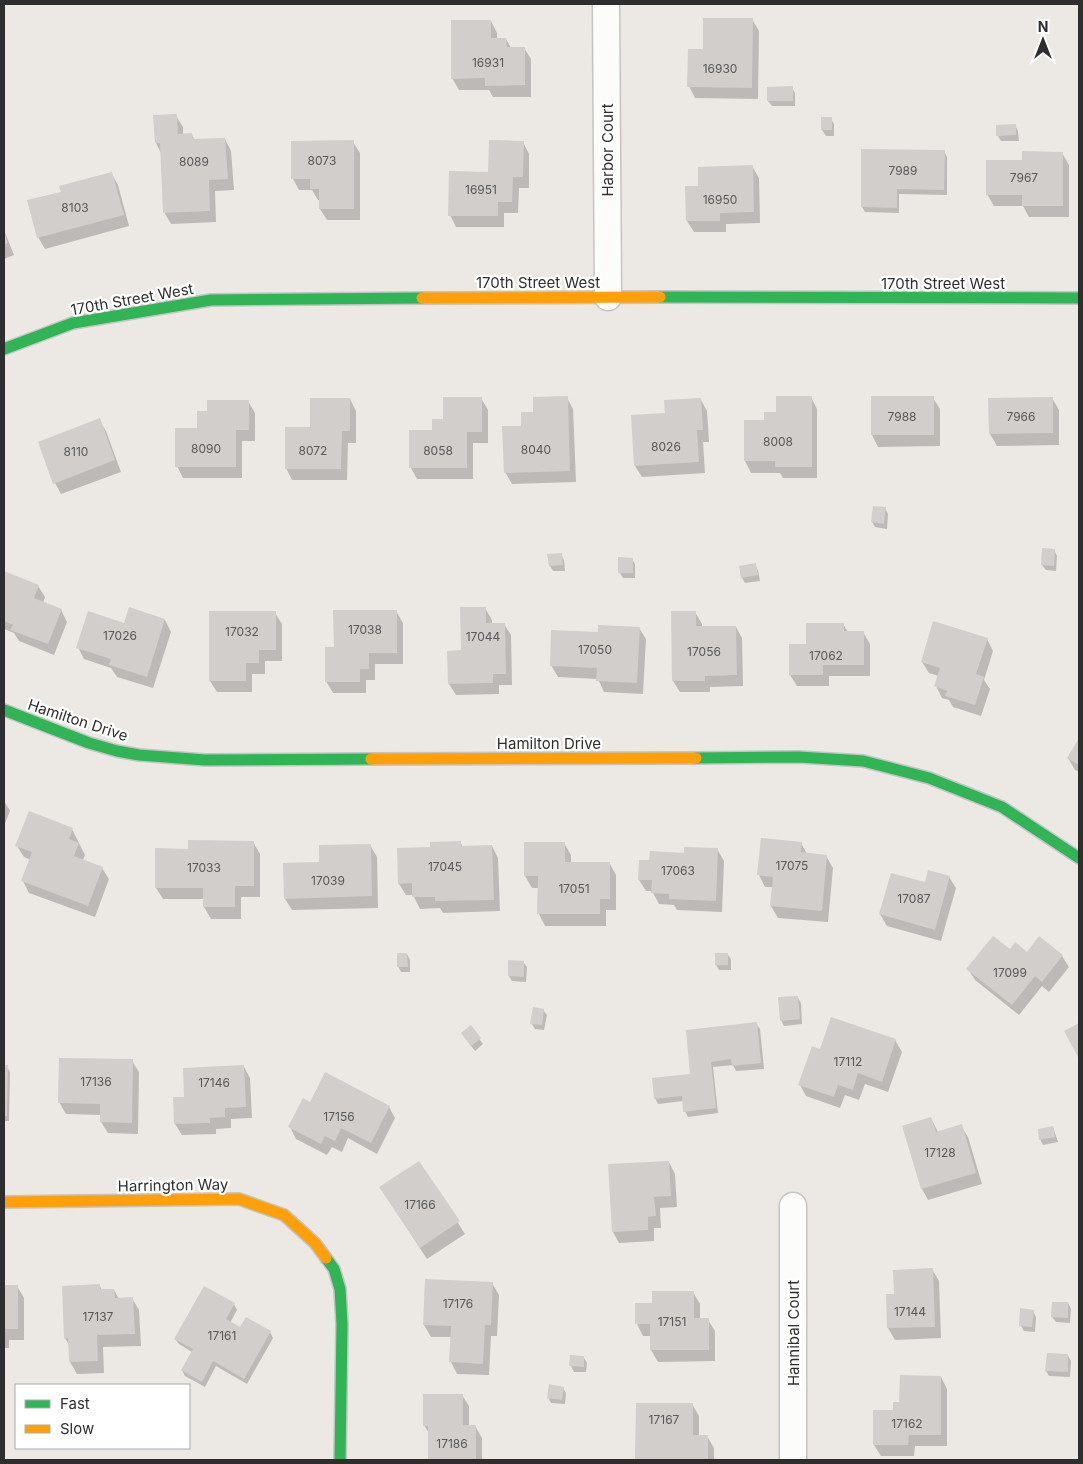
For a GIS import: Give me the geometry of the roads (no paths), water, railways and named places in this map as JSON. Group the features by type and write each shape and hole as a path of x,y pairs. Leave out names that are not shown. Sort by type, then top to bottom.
{"street":[{"name":"Harbor Court","path":"606,4 608,297"},
{"name":"170th Street West","path":"4,349 73,323 211,300 608,297 1079,298"},
{"name":"Hamilton Drive","path":"4,710 62,733 116,750 164,758 205,760 799,757 863,761 929,778 1002,807 1079,858"},
{"name":"Harrington Way","path":"4,1202 239,1199 284,1215 315,1242 334,1269 340,1289 342,1324 340,1460"},
{"name":"Hannibal Court","path":"793,1206 793,1460"}]}
